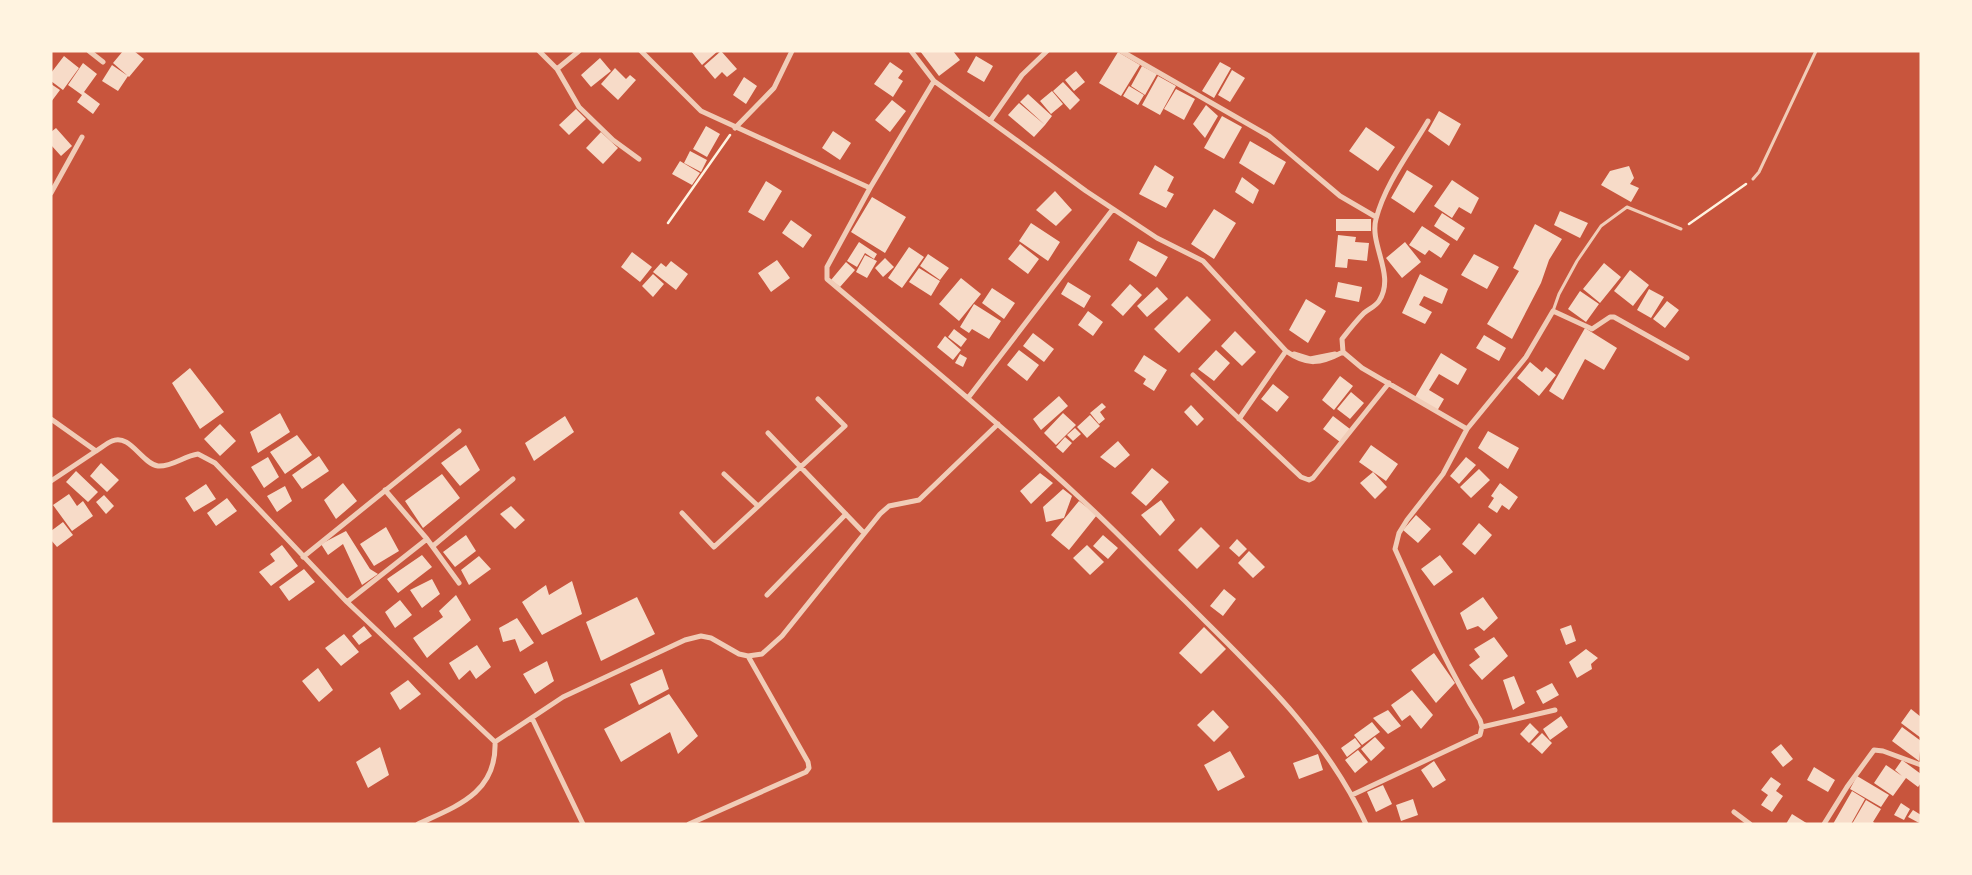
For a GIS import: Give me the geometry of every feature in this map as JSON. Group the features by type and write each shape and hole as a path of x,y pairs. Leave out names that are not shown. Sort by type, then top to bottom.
{"street":[{"path":"89,51 103,62"},
{"path":"539,51 556,69 579,107 613,140 639,159"},
{"path":"556,69 579,51"},
{"path":"735,128 774,88 792,51"},
{"path":"911,51 934,81 1157,238 1203,261 1286,351 1310,359 1343,352 1389,383 1467,429"},
{"path":"990,121 1022,75 1047,51"},
{"path":"1121,51 1269,136 1340,196 1376,217"},
{"path":"644,52 701,112 870,188"},
{"path":"934,81 870,188 827,267 827,280 968,398 1080,498 1276,692 1305,724 1352,795 1366,824"},
{"path":"1343,352 1342,339 1365,312 1379,302 1384,289 1383,267 1376,240 1376,217 1386,193 1428,121"},
{"path":"51,192 82,137"},
{"path":"968,398 1114,209"},
{"path":"1352,795 1480,735 1482,727 1480,720 1454,677 1395,549 1398,533 1443,474 1467,429 1526,357 1553,311 1592,329 1610,317 1614,317 1687,358"},
{"path":"1240,419 1286,351"},
{"path":"1193,375 1301,478 1308,480 1313,478 1389,383"},
{"path":"682,513 714,548 845,426 818,399"},
{"path":"51,419 96,452"},
{"path":"495,742 563,697 684,640 701,636 711,638 739,654 748,656 762,654 782,636 864,533 889,506 919,500 998,424"},
{"path":"303,557 459,432"},
{"path":"768,433 864,533"},
{"path":"51,481 113,440 128,444 154,465 167,466 191,455 204,455 215,462 347,602 495,742 496,761 489,775 475,793 458,806 418,824"},
{"path":"724,474 758,506"},
{"path":"433,546 513,479"},
{"path":"385,490 433,546 459,583"},
{"path":"767,595 846,514"},
{"path":"347,602 427,539"},
{"path":"689,824 806,772 808,768 808,762 748,656"},
{"path":"1482,727 1555,710"},
{"path":"532,718 583,824"},
{"path":"1824,824 1847,786 1874,750 1883,751 1921,765"},
{"path":"1734,812 1750,824"}],"lane":[{"path":"1753,179 1759,172 1816,51"},
{"path":"1553,311 1559,294 1577,261 1608,219 1628,207 1681,229"}],"path":[{"path":"668,223 735,128"},
{"path":"1681,229 1753,179"}],"building":[{"path":"123,51 134,51 144,59 129,77 113,63"},
{"path":"691,51 718,51 702,65"},
{"path":"721,51 737,69 727,77 722,72 715,79 704,66"},
{"path":"920,51 953,51 960,60 939,76"},
{"path":"1118,52 1140,65 1121,96 1099,83"},
{"path":"64,56 79,68 63,90 51,81 51,73"},
{"path":"976,56 993,66 984,82 967,72"},
{"path":"600,58 611,71 591,87 581,75"},
{"path":"890,62 903,71 898,78 903,81 893,97 874,84"},
{"path":"1220,62 1231,68 1214,98 1202,91"},
{"path":"83,63 97,74 84,92 100,104 93,114 77,102 82,95 68,85"},
{"path":"112,65 128,76 118,91 102,81"},
{"path":"1142,66 1157,74 1145,95 1131,86"},
{"path":"615,68 626,79 630,75 636,80 618,100 601,84"},
{"path":"1232,70 1245,78 1230,102 1218,95"},
{"path":"1076,71 1085,82 1074,91 1065,80"},
{"path":"1158,76 1176,86 1160,115 1142,105"},
{"path":"744,77 757,86 746,104 733,95"},
{"path":"1063,82 1080,100 1070,110 1053,91"},
{"path":"51,84 60,90 51,102"},
{"path":"1129,86 1144,95 1138,105 1123,96"},
{"path":"1176,89 1195,99 1184,120 1164,109"},
{"path":"1052,91 1063,104 1051,114 1040,101"},
{"path":"1028,94 1052,116 1045,125 1020,102"},
{"path":"892,100 906,111 890,132 875,120"},
{"path":"1019,103 1045,125 1034,137 1008,115"},
{"path":"1206,105 1218,116 1205,138 1193,124"},
{"path":"576,109 586,119 569,135 559,125"},
{"path":"1439,111 1461,124 1449,146 1428,131"},
{"path":"1222,116 1242,127 1224,159 1204,148"},
{"path":"706,126 720,134 707,157 693,149"},
{"path":"1366,127 1395,147 1378,171 1349,151"},
{"path":"56,128 72,146 61,156 51,145 51,132"},
{"path":"833,131 851,143 840,160 822,148"},
{"path":"601,132 618,148 603,164 586,148"},
{"path":"1250,141 1286,162 1274,185 1239,163"},
{"path":"690,151 707,160 701,172 684,163"},
{"path":"680,161 700,173 692,185 672,174"},
{"path":"1155,165 1174,177 1167,191 1174,194 1166,208 1139,194"},
{"path":"1629,166 1634,178 1630,184 1639,188 1631,202 1601,185 1610,171"},
{"path":"1407,170 1433,186 1414,213 1391,198"},
{"path":"1242,177 1259,190 1253,204 1235,192"},
{"path":"1452,180 1479,198 1471,214 1459,207 1452,218 1434,206"},
{"path":"766,181 782,191 764,221 748,212"},
{"path":"1055,191 1072,210 1056,226 1036,210"},
{"path":"872,197 906,217 885,253 851,232"},
{"path":"1214,209 1236,223 1214,259 1191,244"},
{"path":"1560,211 1588,223 1580,238 1554,225"},
{"path":"1442,213 1465,228 1457,241 1434,226"},
{"path":"1336,219 1371,219 1371,231 1336,231"},
{"path":"791,220 812,235 803,248 782,233"},
{"path":"1031,223 1060,242 1048,261 1019,241"},
{"path":"1535,224 1562,239 1549,260 1541,283 1512,339 1487,324 1519,271 1513,268"},
{"path":"1422,226 1450,244 1441,258 1429,250 1425,255 1409,245"},
{"path":"1338,235 1356,237 1355,242 1369,243 1367,261 1348,259 1347,268 1335,267"},
{"path":"1138,241 1168,257 1156,277 1129,260"},
{"path":"859,242 877,254 874,259 865,253 857,267 847,261"},
{"path":"1405,242 1421,262 1402,278 1386,258"},
{"path":"1020,244 1039,259 1028,274 1008,259"},
{"path":"909,247 924,257 902,288 888,278"},
{"path":"632,252 652,267 640,282 621,267"},
{"path":"928,254 949,268 940,280 920,266"},
{"path":"1474,254 1499,267 1487,289 1461,275"},
{"path":"865,255 877,261 867,278 856,272"},
{"path":"885,258 894,267 883,277 875,268"},
{"path":"777,260 790,278 771,292 758,273"},
{"path":"671,261 688,274 676,290 653,272 661,263 666,267"},
{"path":"846,262 855,270 840,287 831,280"},
{"path":"1604,263 1621,277 1600,303 1583,289"},
{"path":"919,268 940,281 931,296 909,282"},
{"path":"1630,270 1649,285 1633,306 1614,291"},
{"path":"653,274 664,284 653,297 642,286"},
{"path":"1420,274 1448,289 1442,304 1424,296 1419,305 1432,312 1425,324 1402,313"},
{"path":"961,278 981,294 959,321 939,304"},
{"path":"1068,282 1091,296 1084,308 1061,294"},
{"path":"1338,282 1362,287 1359,302 1335,297"},
{"path":"1130,284 1142,295 1123,316 1111,305"},
{"path":"1157,287 1168,299 1147,317 1137,306"},
{"path":"992,288 1015,303 1004,319 982,303"},
{"path":"1649,289 1664,297 1651,318 1637,310"},
{"path":"1580,291 1599,304 1586,322 1568,309"},
{"path":"1187,296 1211,320 1179,353 1154,329"},
{"path":"1306,299 1326,311 1308,343 1289,330"},
{"path":"1667,301 1679,310 1665,328 1653,319"},
{"path":"974,304 1001,321 989,339 972,329 969,333 960,327"},
{"path":"1088,311 1103,322 1093,336 1078,325"},
{"path":"1585,328 1617,348 1604,370 1585,359 1563,400 1549,391"},
{"path":"954,329 967,339 961,347 948,337"},
{"path":"1235,331 1256,352 1242,366 1221,346"},
{"path":"1033,333 1054,349 1044,362 1023,346"},
{"path":"1484,335 1506,348 1499,361 1476,348"},
{"path":"945,336 961,350 953,360 937,347"},
{"path":"1019,350 1039,365 1027,381 1007,365"},
{"path":"1216,350 1230,363 1214,381 1198,369"},
{"path":"1441,353 1467,369 1458,385 1439,374 1429,390 1444,399 1437,411 1415,397"},
{"path":"960,354 967,358 963,367 955,363"},
{"path":"1144,355 1167,370 1154,391 1143,384 1146,379 1134,371"},
{"path":"1530,362 1542,372 1546,367 1556,375 1539,396 1517,378"},
{"path":"190,368 224,412 200,429 172,383"},
{"path":"1340,376 1353,386 1334,410 1322,400"},
{"path":"1273,384 1289,397 1277,412 1261,399"},
{"path":"1351,392 1364,403 1350,419 1337,409"},
{"path":"1059,396 1068,406 1041,430 1033,419"},
{"path":"1102,403 1106,407 1100,412 1105,419 1099,424 1090,413"},
{"path":"1191,405 1204,419 1197,426 1184,412"},
{"path":"280,413 290,432 258,453 250,432"},
{"path":"1063,413 1076,425 1056,445 1044,433"},
{"path":"1090,415 1100,426 1087,438 1077,427"},
{"path":"565,416 574,432 534,461 525,443"},
{"path":"1333,416 1350,429 1340,442 1323,429"},
{"path":"220,424 236,441 220,456 204,439"},
{"path":"1075,428 1081,434 1073,441 1067,435"},
{"path":"1488,431 1519,448 1508,469 1478,448"},
{"path":"297,435 312,455 285,474 270,452"},
{"path":"1065,437 1072,443 1063,453 1056,447"},
{"path":"1118,441 1130,455 1115,468 1100,457"},
{"path":"466,445 480,470 460,486 441,463"},
{"path":"1371,445 1398,464 1386,481 1359,462"},
{"path":"319,456 329,471 302,489 292,475"},
{"path":"268,457 279,477 264,488 251,467"},
{"path":"1466,457 1476,465 1459,484 1450,476"},
{"path":"101,463 119,480 107,492 90,476"},
{"path":"1152,468 1169,482 1146,506 1131,493"},
{"path":"1479,469 1490,480 1471,498 1460,487"},
{"path":"76,471 98,492 88,502 66,482"},
{"path":"1373,472 1387,487 1375,499 1360,483"},
{"path":"1040,473 1053,483 1031,504 1020,491"},
{"path":"442,474 460,498 423,528 405,501"},
{"path":"343,483 357,501 336,519 324,500"},
{"path":"1500,483 1518,497 1509,510 1502,505 1497,513 1488,507 1494,498 1491,496"},
{"path":"206,484 216,499 194,512 185,498"},
{"path":"285,486 292,501 277,512 267,496"},
{"path":"1063,489 1072,496 1064,518 1046,522 1043,507"},
{"path":"69,494 77,506 83,501 93,516 72,531 53,505"},
{"path":"104,495 114,506 106,514 96,502"},
{"path":"227,498 237,511 216,526 207,513"},
{"path":"1161,500 1175,520 1160,536 1141,515"},
{"path":"1079,501 1097,515 1069,550 1051,535"},
{"path":"511,506 525,520 515,529 500,514"},
{"path":"1416,515 1431,529 1418,543 1403,530"},
{"path":"63,522 73,535 57,547 51,540 51,531"},
{"path":"1479,523 1492,535 1475,555 1462,544"},
{"path":"386,527 399,551 374,566 360,544"},
{"path":"1201,527 1220,546 1197,569 1178,550"},
{"path":"346,531 370,569 378,574 362,585 343,544 328,555 321,544"},
{"path":"466,535 476,551 455,567 443,552"},
{"path":"1103,535 1118,548 1108,559 1093,546"},
{"path":"1237,539 1247,549 1239,557 1229,548"},
{"path":"282,545 298,566 271,586 259,572 275,561 270,554"},
{"path":"1087,545 1104,562 1090,575 1073,558"},
{"path":"1249,551 1265,567 1253,578 1238,563"},
{"path":"422,555 432,567 398,593 387,579"},
{"path":"1440,555 1453,572 1434,586 1421,569"},
{"path":"479,556 491,569 469,585 461,570"},
{"path":"304,569 315,582 289,601 279,587"},
{"path":"432,579 440,594 422,608 410,590"},
{"path":"572,581 582,614 542,635 522,602 546,585 549,595"},
{"path":"1224,589 1236,599 1223,616 1210,606"},
{"path":"456,595 471,620 427,658 413,638 443,617 439,611"},
{"path":"637,597 655,634 601,661 586,622"},
{"path":"1483,597 1498,618 1484,631 1478,626 1467,630 1460,613"},
{"path":"400,600 412,615 395,628 385,612"},
{"path":"517,618 534,643 520,652 515,639 503,642 499,628"},
{"path":"1571,625 1576,641 1566,645 1560,629"},
{"path":"364,626 372,636 359,645 352,636"},
{"path":"1204,627 1226,649 1201,674 1179,653"},
{"path":"344,634 359,652 341,666 325,648"},
{"path":"1494,637 1508,656 1482,680 1469,665 1480,657 1474,649"},
{"path":"477,645 491,667 476,679 470,670 459,680 449,663"},
{"path":"1586,649 1598,658 1591,664 1592,669 1577,678 1569,662"},
{"path":"1434,653 1455,683 1436,703 1411,670"},
{"path":"547,661 554,681 535,694 523,674"},
{"path":"318,668 333,690 319,702 302,681"},
{"path":"662,669 669,689 639,705 630,684"},
{"path":"1514,676 1525,703 1513,710 1503,680"},
{"path":"408,680 421,694 400,710 390,693"},
{"path":"1552,683 1559,695 1543,704 1536,691"},
{"path":"1412,690 1433,715 1421,729 1410,715 1402,721 1391,705"},
{"path":"669,694 698,736 678,754 670,732 621,762 604,729"},
{"path":"1911,709 1921,717 1921,738 1901,723"},
{"path":"1213,710 1229,727 1214,742 1197,725"},
{"path":"1388,710 1401,726 1388,734 1373,718"},
{"path":"1561,716 1568,727 1550,740 1543,729"},
{"path":"1372,722 1380,732 1362,745 1354,735"},
{"path":"1530,723 1539,732 1529,743 1520,734"},
{"path":"1902,727 1921,741 1919,761 1892,741"},
{"path":"1542,733 1552,743 1542,754 1531,744"},
{"path":"1375,737 1385,748 1371,761 1361,749"},
{"path":"1355,738 1361,746 1347,757 1341,748"},
{"path":"1781,744 1793,759 1783,767 1771,752"},
{"path":"380,747 389,775 368,788 356,762"},
{"path":"1358,750 1368,762 1355,773 1345,760"},
{"path":"1230,751 1245,777 1218,791 1204,765"},
{"path":"1318,754 1323,770 1299,779 1293,763"},
{"path":"1902,760 1921,774 1921,783 1918,787 1906,778 1893,796 1874,783 1886,765 1902,776 1895,770"},
{"path":"1434,761 1446,780 1433,788 1421,770"},
{"path":"1814,767 1835,780 1828,792 1807,780"},
{"path":"1857,776 1889,795 1881,807 1850,789"},
{"path":"1771,777 1781,784 1776,791 1783,796 1772,812 1761,805 1768,795 1761,790"},
{"path":"1383,785 1392,804 1376,812 1367,792"},
{"path":"1852,791 1865,799 1851,824 1833,824"},
{"path":"1413,799 1418,815 1401,821 1396,805"},
{"path":"1866,800 1881,809 1873,822 1876,824 1852,824"},
{"path":"1901,803 1910,809 1904,820 1894,815"},
{"path":"1913,810 1921,815 1921,824 1908,817"},
{"path":"1792,814 1808,824 1786,824"}]}
